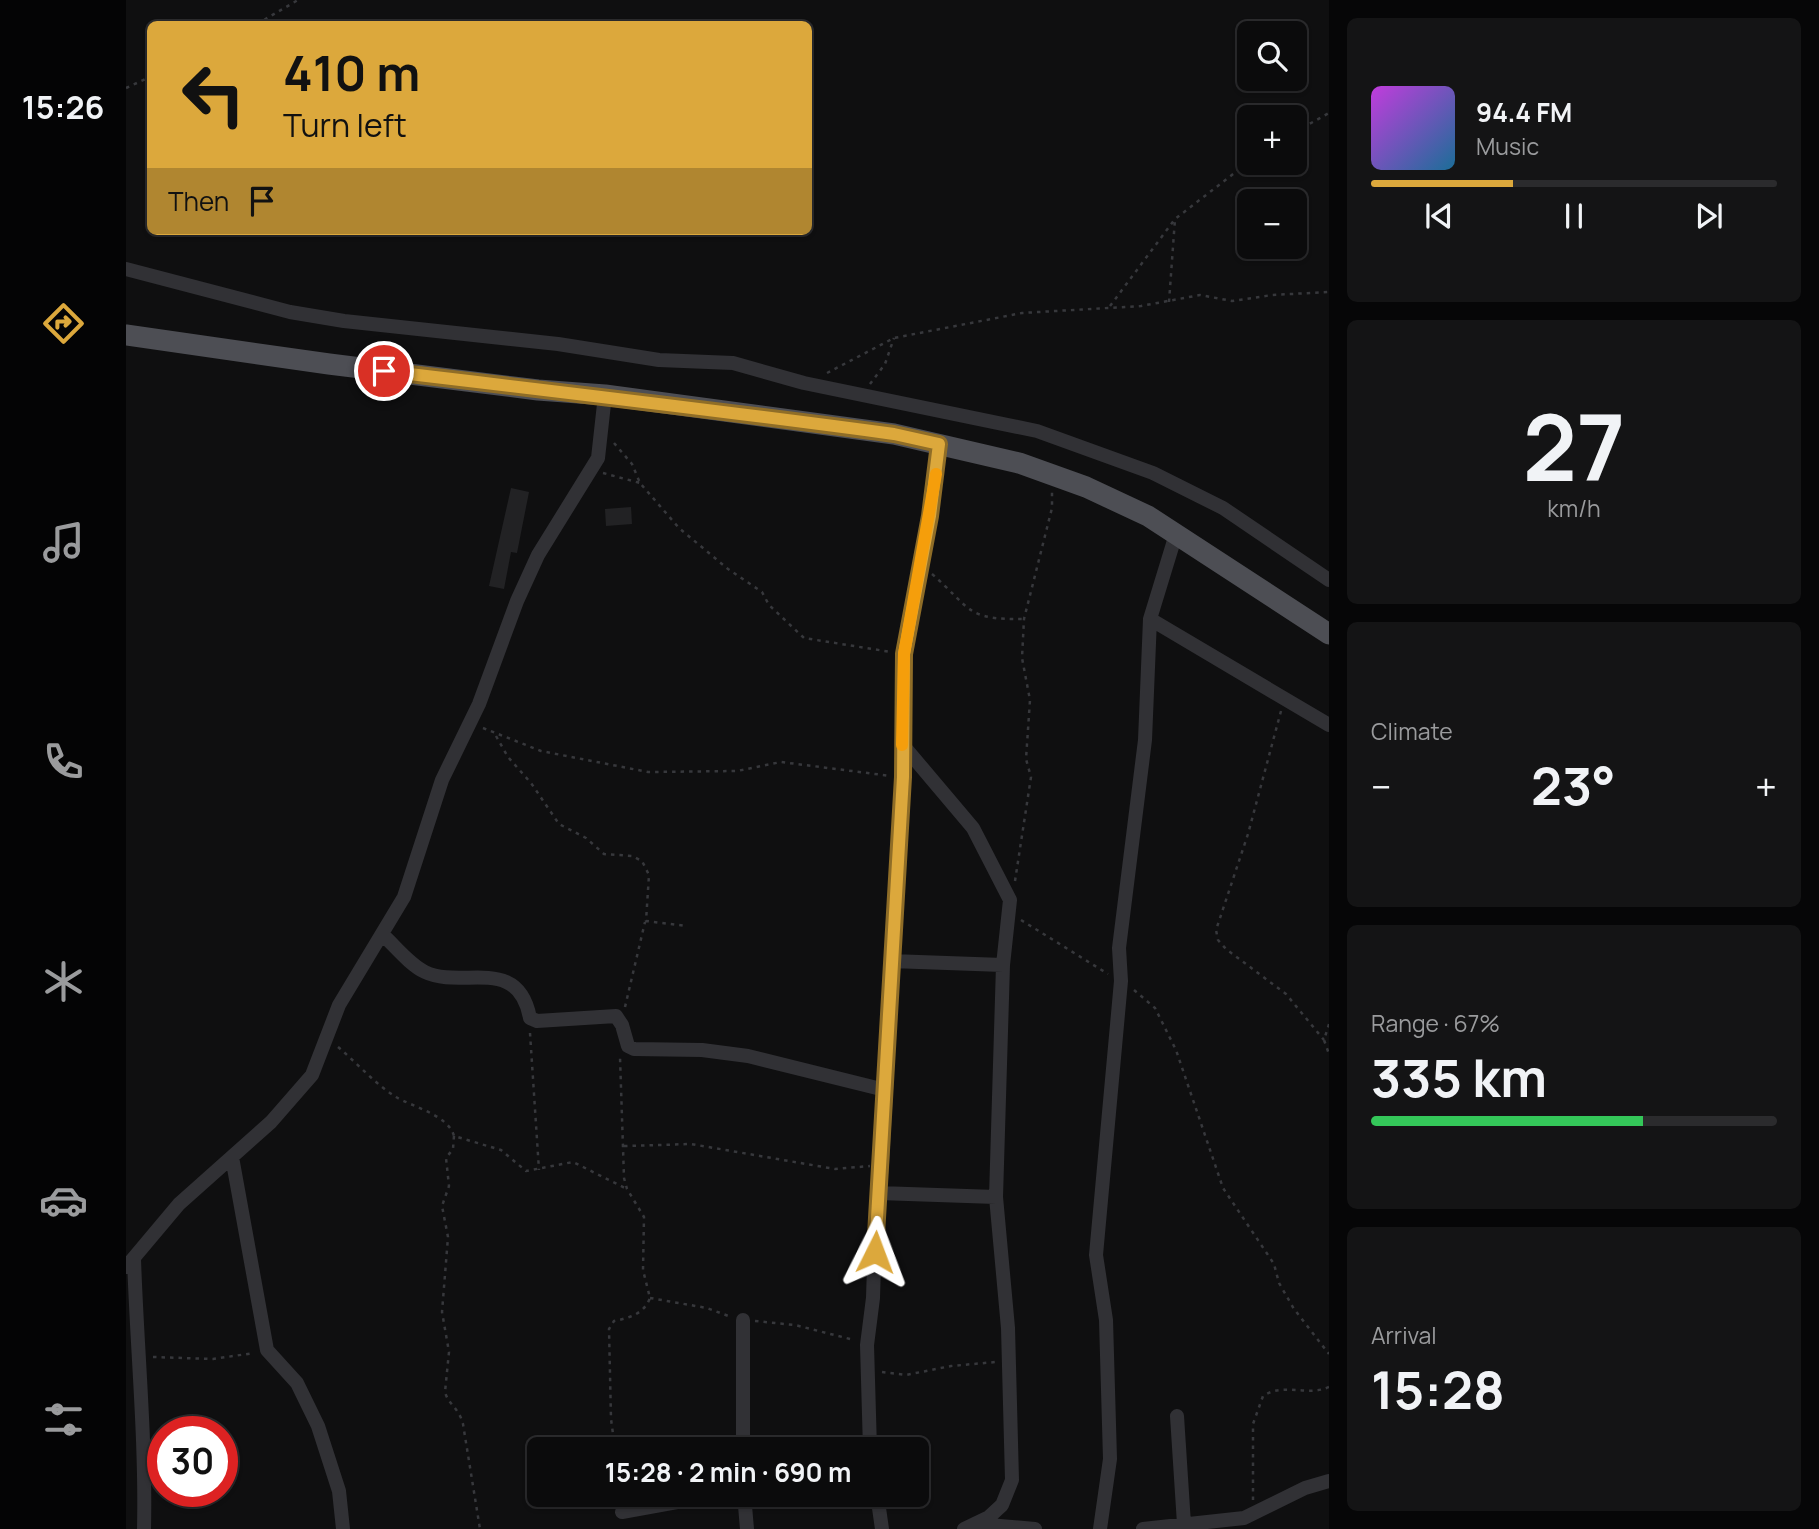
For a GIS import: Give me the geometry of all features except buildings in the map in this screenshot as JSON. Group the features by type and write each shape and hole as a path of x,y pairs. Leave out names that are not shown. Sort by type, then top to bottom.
{"main road":[{"path":"126,335 357,368 538,390 605,395 894,434 939,444 1052,473 1126,506 1176,534 1329,634"}],"street":[{"path":"126,270 290,312 344,321 558,344 659,360 714,360 804,383 1008,424 1113,456 1223,508 1329,580"},
{"path":"144,1529 144,1435 130,1263 179,1204 294,1097 312,1075 339,1005 404,897 442,780 471,721 538,555 593,471 603,435 605,395"},
{"path":"870,1437 867,1345 882,1165 903,777 904,654 939,444"},
{"path":"1100,1529 1110,1459 1106,1320 1096,1255 1121,981 1119,948 1147,710 1150,619 1176,534"},
{"path":"1150,619 1329,725"},
{"path":"902,744 973,828 1007,892 1010,907 1003,965 996,1197 1009,1357 1010,1491 1002,1505 989,1517 968,1526"},
{"path":"383,935 424,972 477,976 511,985 522,995 530,1018 544,1021 608,1016 620,1020 628,1046 646,1050 702,1050 771,1060 885,1090"},
{"path":"891,961 1003,965"},
{"path":"232,1157 267,1350 296,1383 318,1426 339,1492 343,1529"},
{"path":"879,1194 996,1197"},
{"path":"743,1320 743,1437"},
{"path":"1177,1416 1184,1524"},
{"path":"1143,1529 1244,1518 1305,1488 1329,1481"},
{"path":"622,1512 650,1507"},
{"path":"745,1507 747,1529"},
{"path":"878,1507 881,1529"},
{"path":"968,1526 1035,1529"}],"path":[{"path":"262,21 298,0"},
{"path":"126,88 147,78"},
{"path":"1307,125 1329,113"},
{"path":"1109,307 1175,219 1237,171"},
{"path":"1169,302 1175,219"},
{"path":"804,383 853,362 894,338 1022,313 1169,302 1200,295 1231,301 1272,295 1329,292"},
{"path":"860,394 881,372 894,338"},
{"path":"603,435 626,455 640,483 679,528 762,592 769,605 804,638 904,654"},
{"path":"593,471 640,483"},
{"path":"1007,892 1014,886 1031,777 1026,759 1030,700 1022,657 1024,619 1052,508 1052,473"},
{"path":"920,568 932,574 974,614 987,618 1024,619"},
{"path":"1283,700 1248,834 1216,930 1218,940 1226,949 1286,994 1324,1040 1329,1054"},
{"path":"471,721 495,735 565,757 648,772 737,771 781,761 903,777"},
{"path":"495,735 508,757 531,783 559,824 586,838 604,854 632,856 642,861 649,875 644,913 646,921 620,1020"},
{"path":"1010,907 1027,925 1147,999 1161,1016 1187,1079 1201,1129 1223,1188 1273,1264 1288,1299 1329,1354"},
{"path":"646,921 687,926"},
{"path":"530,1018 539,1170"},
{"path":"1324,1040 1329,1024"},
{"path":"328,1038 388,1092 452,1129 453,1149 446,1158 449,1186 442,1206 449,1237 442,1312 449,1352 445,1392 460,1414 480,1529"},
{"path":"613,1437 609,1329 614,1321 633,1316 642,1310 650,1298 643,1270 644,1217 626,1189 620,1056 628,1046"},
{"path":"454,1136 501,1150 526,1171 573,1162 626,1189"},
{"path":"624,1146 691,1144 835,1169 882,1165"},
{"path":"650,1298 707,1308 743,1320 820,1330 867,1345"},
{"path":"139,1357 213,1359 267,1350"},
{"path":"869,1368 906,1375 951,1366 991,1364 1009,1357"},
{"path":"1244,1518 1254,1507 1253,1424 1263,1396 1283,1389 1313,1391 1329,1387"}],"slow traffic":[{"path":"902,745 904,654 936,474"}],"route":[{"path":"384,371 538,390 605,395 730,414 894,434 939,444 930,516 904,654 903,777 875,1252"}]}
